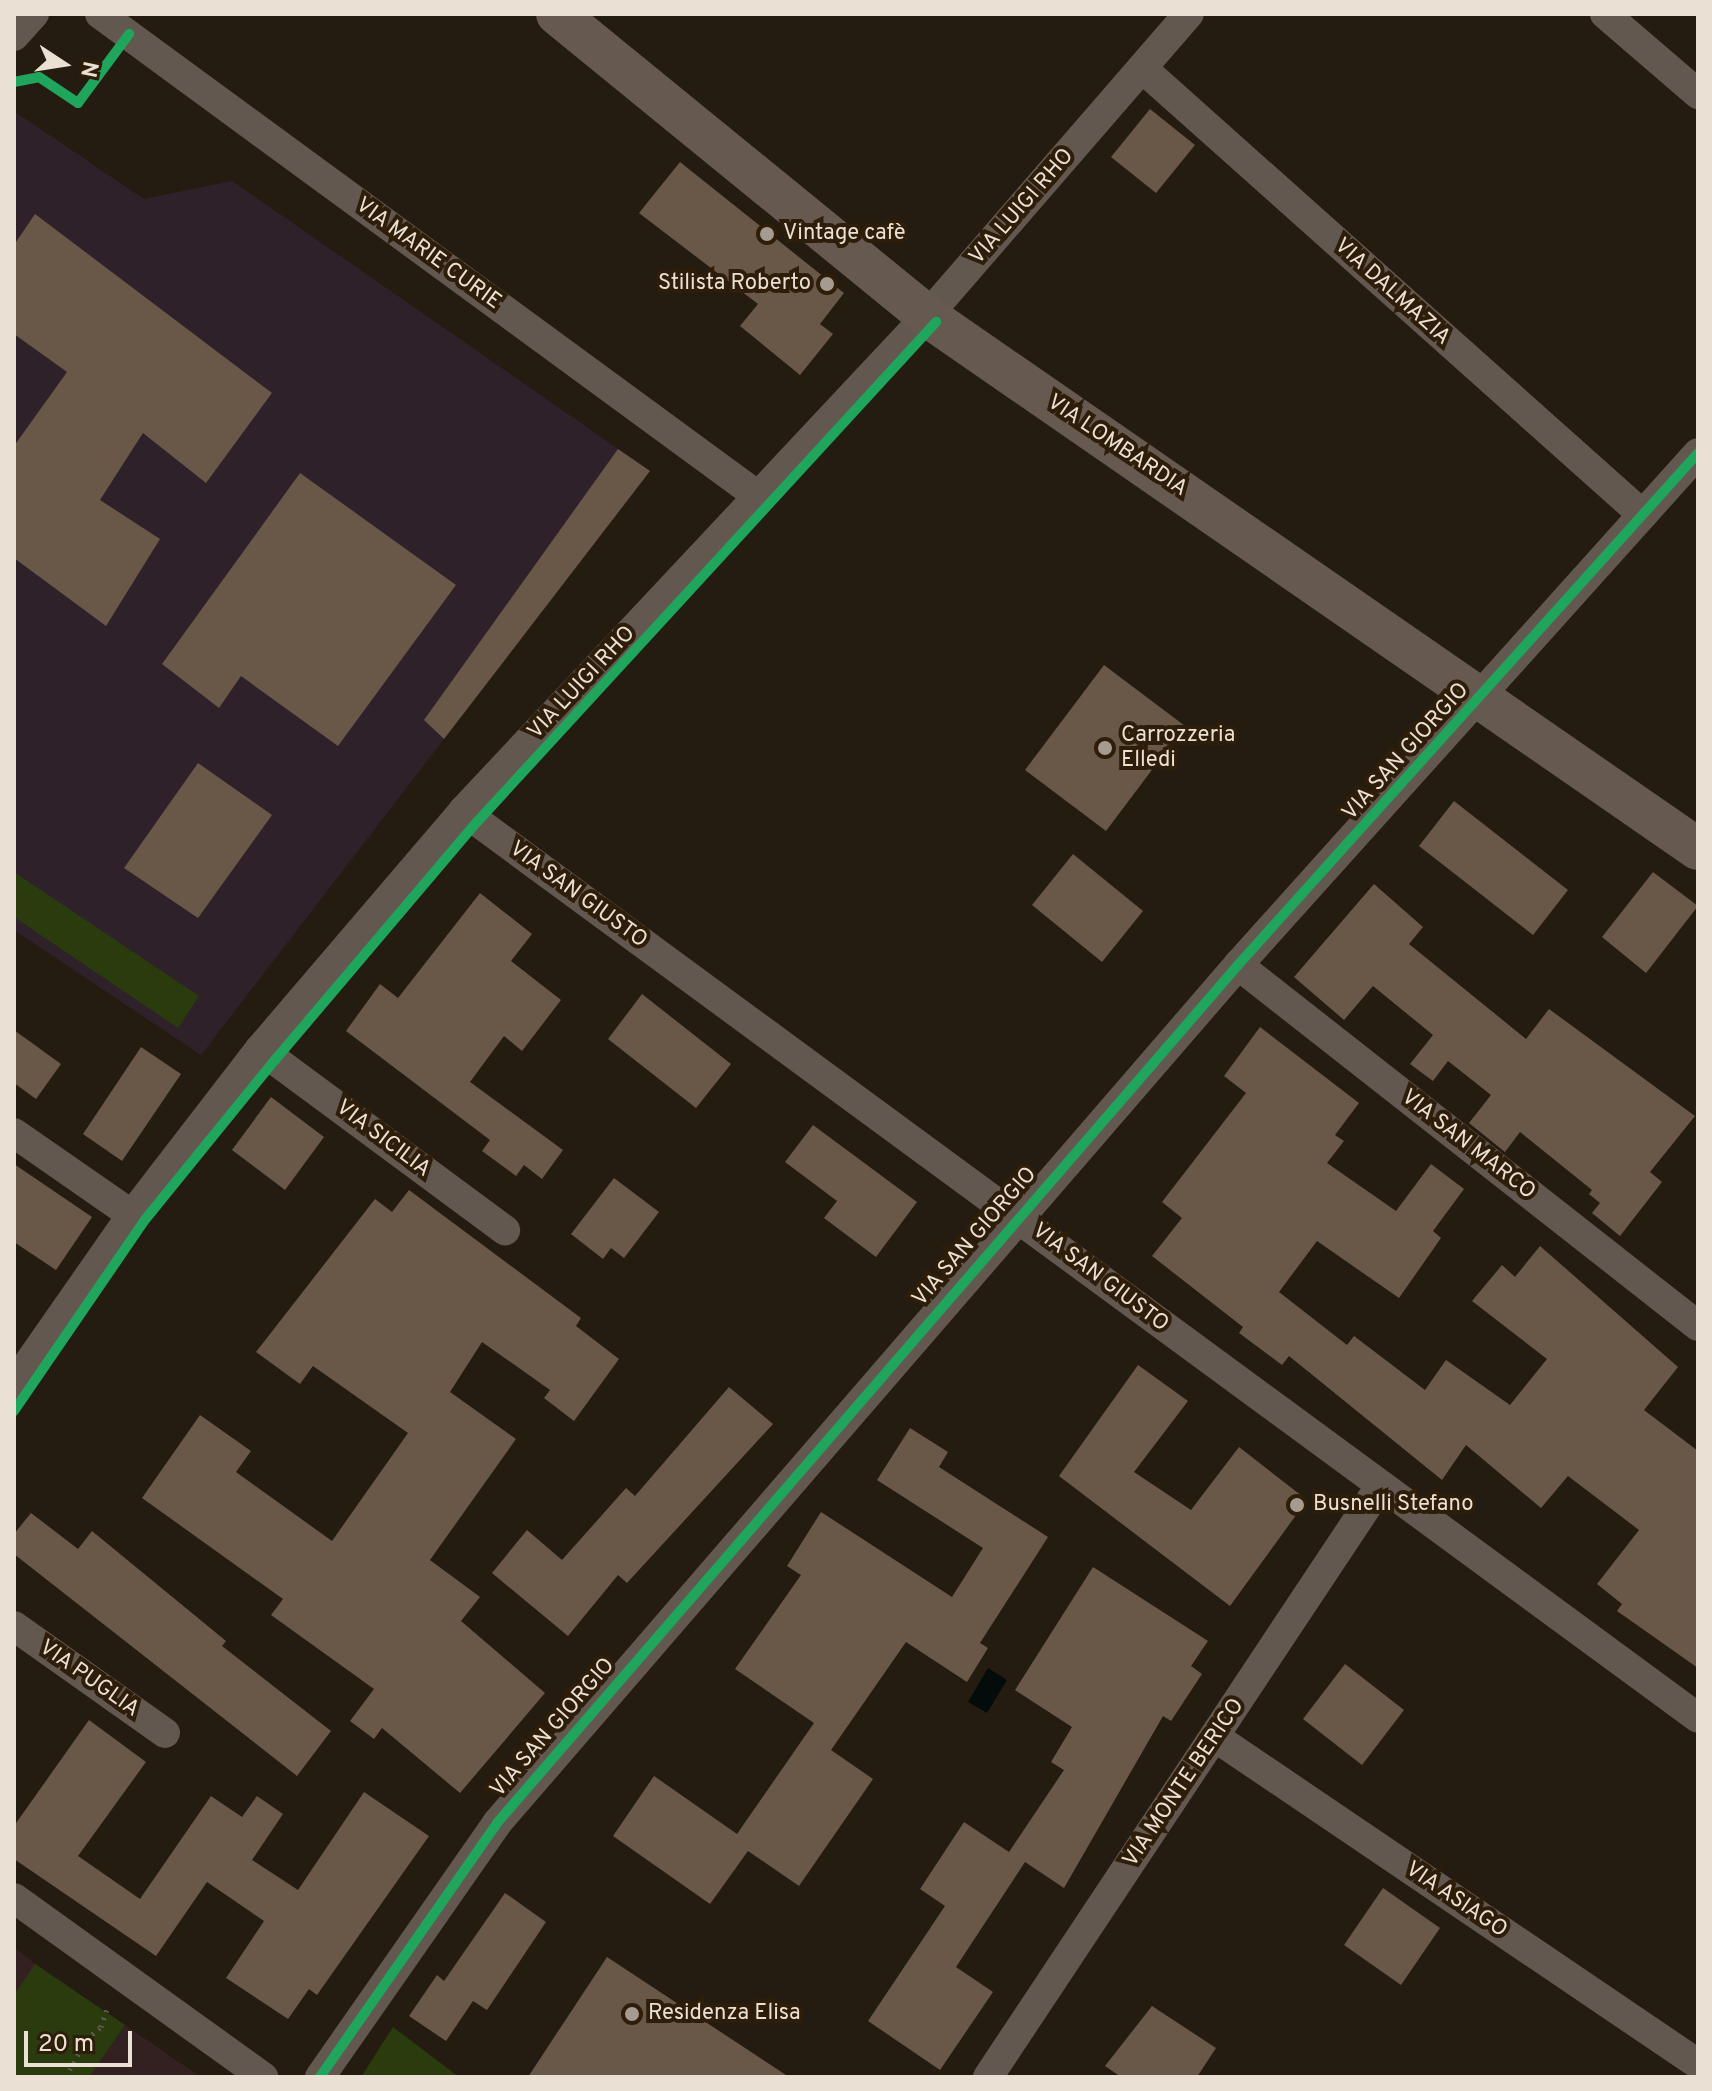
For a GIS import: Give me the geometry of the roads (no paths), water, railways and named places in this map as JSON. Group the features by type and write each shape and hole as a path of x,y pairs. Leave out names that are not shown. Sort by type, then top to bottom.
{"street":[{"path":"14,36 34,14"},
{"name":"VIA MARIE CURIE","path":"100,14 755,494"},
{"name":"VIA LOMBARDIA","path":"557,14 927,316 1484,696 1698,849"},
{"name":"VIA LUIGI RHO","path":"14,1384 132,1215 260,1049 463,811 755,494 927,316 1189,14"},
{"path":"1605,14 1698,94"},
{"name":"VIA DALMAZIA","path":"1142,68 1643,515"},
{"name":"VIA SAN GIORGIO","path":"320,2077 497,1823 1238,965 1484,696 1698,453"},
{"name":"VIA SAN GIUSTO","path":"463,811 1019,1217 1379,1488 1698,1718"},
{"name":"VIA SAN MARCO","path":"1238,965 1698,1326"},
{"name":"VIA SICILIA","path":"260,1049 505,1230"},
{"path":"14,1133 132,1215"},
{"name":"VIA MONTE BERICO","path":"988,2077 1379,1488"},
{"name":"VIA PUGLIA","path":"14,1626 165,1733"},
{"name":"VIA ASIAGO","path":"1215,1737 1698,2064"},
{"path":"14,1898 263,2077"}],"place":[{"name":"Vintage cafè","path":"767,234"},
{"name":"Stilista Roberto","path":"827,284"},
{"name":"Carrozzeria Elledi","path":"1105,748"},
{"name":"Busnelli Stefano","path":"1297,1505"},
{"name":"Residenza Elisa","path":"632,2014"}]}
